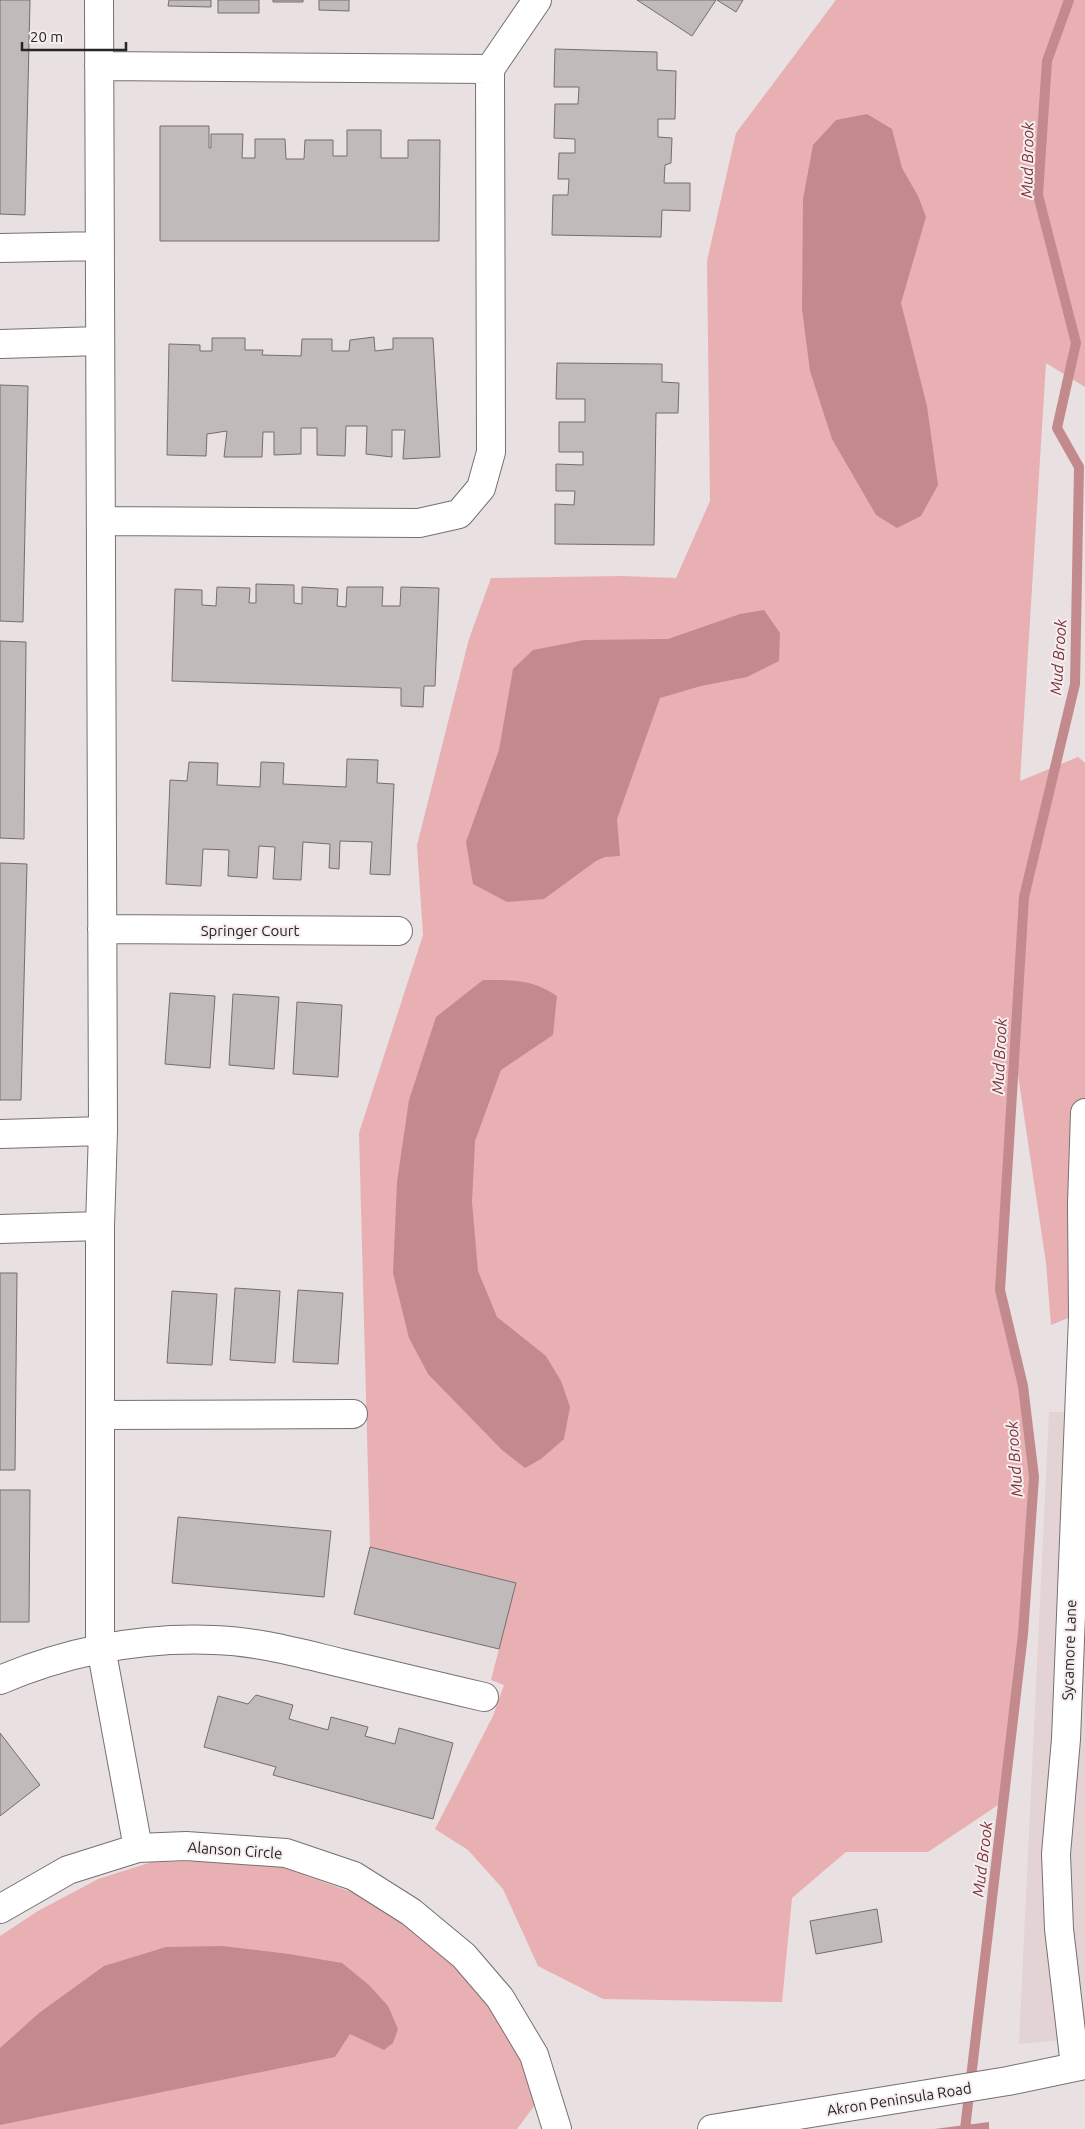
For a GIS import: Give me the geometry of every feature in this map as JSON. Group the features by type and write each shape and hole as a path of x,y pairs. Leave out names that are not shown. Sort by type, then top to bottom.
{"street":[{"path":"99,0 103,1131 100,1226 100,1647 138,1848"},
{"path":"101,521 419,523 459,514 481,488 491,452 490,69 537,0"},
{"path":"99,66 490,69"},
{"path":"0,248 100,246"},
{"path":"0,344 100,341"},
{"name":"Springer Court","path":"102,929 398,931"},
{"name":"Sycamore Lane","path":"1080,2065 1059,1929 1056,1854 1066,1739 1083,1317 1082,1204 1085,1113"},
{"path":"0,1134 103,1131"},
{"path":"0,1229 100,1226"},
{"path":"100,1415 353,1414"},
{"path":"0,1680 40,1663 100,1647 164,1640 215,1640 287,1650 484,1697"},
{"name":"Alanson Circle","path":"0,1909 68,1870 138,1848 186,1846 286,1853 354,1876 411,1912 464,1956 500,1998 534,2055 557,2129"},
{"name":"Akron Peninsula Road","path":"712,2129 1008,2081 1080,2065"}],"shaded area":[{"path":"836,0 1085,0 1085,387 1046,363 1020,781 1078,757 1085,763 1085,1311 1051,1325 1046,1263 1014,1048 1000,1290 1023,1386 1034,1477 1023,1634 1004,1801 928,1852 846,1852 792,1898 782,2002 603,1999 538,1966 503,1889 468,1850 435,1829 493,1716 504,1685 491,1680 516,1583 370,1547 359,1133 423,935 417,845 469,639 491,578 621,576 676,578 710,501 707,261 736,133"},
{"path":"867,114 892,129 902,168 918,196 926,217 901,303 927,406 938,485 921,516 897,528 876,515 832,439 810,371 802,309 803,199 813,145 836,120"},
{"path":"764,610 780,633 779,661 747,677 701,686 660,698 617,819 620,856 605,857 596,861 544,899 507,902 473,884 466,842 499,750 513,669 533,650 584,640 668,639 740,614"},
{"path":"483,980 530,983 548,990 557,996 553,1035 501,1070 475,1141 472,1202 478,1271 497,1317 546,1356 561,1381 570,1407 564,1439 541,1459 525,1468 502,1450 428,1374 409,1338 393,1273 397,1182 409,1100 436,1017"},
{"path":"1049,1412 1085,1412 1085,2038 1019,2044"},
{"path":"203,1861 275,1865 374,1900 446,1954 490,1999 519,2044 535,2105 517,2129 0,2129 0,1936 38,1911 98,1879 152,1862"},
{"path":"222,1946 342,1963 369,1985 388,2006 398,2029 393,2043 384,2050 350,2034 335,2057 0,2125 0,2048 39,2013 104,1966 166,1947"},
{"path":"989,2122 989,2129 934,2129"}],"building":[{"path":"0,0 30,0 25,215 0,214"},
{"path":"169,0 211,0 211,7 168,6"},
{"path":"218,0 259,0 259,13 218,13"},
{"path":"273,0 303,0 303,2 273,2"},
{"path":"319,0 349,0 349,11 319,10"},
{"path":"637,0 716,0 692,36"},
{"path":"717,0 743,0 736,12"},
{"path":"555,49 657,52 657,70 676,71 675,119 658,119 658,137 672,138 671,163 665,165 664,183 690,183 690,211 662,210 661,237 552,235 553,195 568,195 569,179 558,179 559,153 575,153 575,139 554,138 555,104 578,104 579,87 554,87"},
{"path":"160,126 209,126 209,148 211,148 211,134 243,134 242,158 255,158 255,139 285,139 286,159 304,159 305,140 333,140 333,156 347,156 347,130 381,130 381,158 408,158 408,140 440,140 439,241 160,241"},
{"path":"374,337 375,351 393,349 393,338 433,338 440,457 403,459 405,430 392,430 392,457 366,454 367,426 346,426 345,456 317,455 317,428 301,428 301,454 274,455 274,432 263,432 262,457 224,457 227,431 207,434 206,456 167,455 169,344 200,345 200,351 212,351 212,338 245,338 245,350 263,350 262,355 301,356 302,339 332,339 332,351 349,351 350,340"},
{"path":"557,363 662,364 662,382 679,383 678,413 656,413 654,545 555,544 555,504 574,505 575,491 556,491 556,464 583,465 583,452 559,452 559,422 585,422 585,399 556,399"},
{"path":"0,385 28,386 23,622 0,621"},
{"path":"256,584 294,585 294,603 302,604 302,587 338,589 337,606 346,607 347,587 383,587 382,606 400,606 401,587 439,588 435,686 424,686 423,707 401,706 401,688 172,681 175,589 202,590 202,605 216,606 217,587 250,588 249,603 256,603"},
{"path":"0,641 26,642 24,839 0,838"},
{"path":"347,759 378,760 377,783 394,784 390,875 370,874 372,842 340,841 339,869 329,868 330,844 303,842 301,880 273,879 275,847 259,846 257,878 228,876 229,850 203,849 201,886 166,884 170,780 187,781 189,762 218,763 217,785 260,787 261,762 284,763 283,784 346,787"},
{"path":"0,863 27,864 21,1100 0,1100"},
{"path":"170,993 215,996 210,1068 165,1064"},
{"path":"233,994 279,997 274,1069 229,1065"},
{"path":"297,1002 342,1005 338,1077 293,1074"},
{"path":"0,1273 17,1273 15,1470 0,1470"},
{"path":"235,1288 280,1291 275,1363 230,1360"},
{"path":"298,1290 343,1293 338,1364 293,1362"},
{"path":"172,1291 217,1294 212,1365 167,1363"},
{"path":"0,1490 30,1490 29,1622 0,1622"},
{"path":"178,1517 331,1531 324,1597 172,1583"},
{"path":"370,1547 516,1583 499,1649 354,1614"},
{"path":"256,1695 293,1705 289,1719 328,1730 331,1717 368,1727 365,1736 395,1744 399,1728 453,1743 433,1819 273,1775 276,1767 204,1747 218,1696 248,1704"},
{"path":"0,1733 40,1785 0,1816"},
{"path":"877,1909 882,1942 816,1954 810,1921"}],"waterway":[{"name":"Mud Brook","path":"965,2129 1023,1634 1034,1477 1023,1386 1000,1290 1024,897 1075,684 1079,467 1057,428 1076,343 1038,195 1047,61 1069,0"}]}
